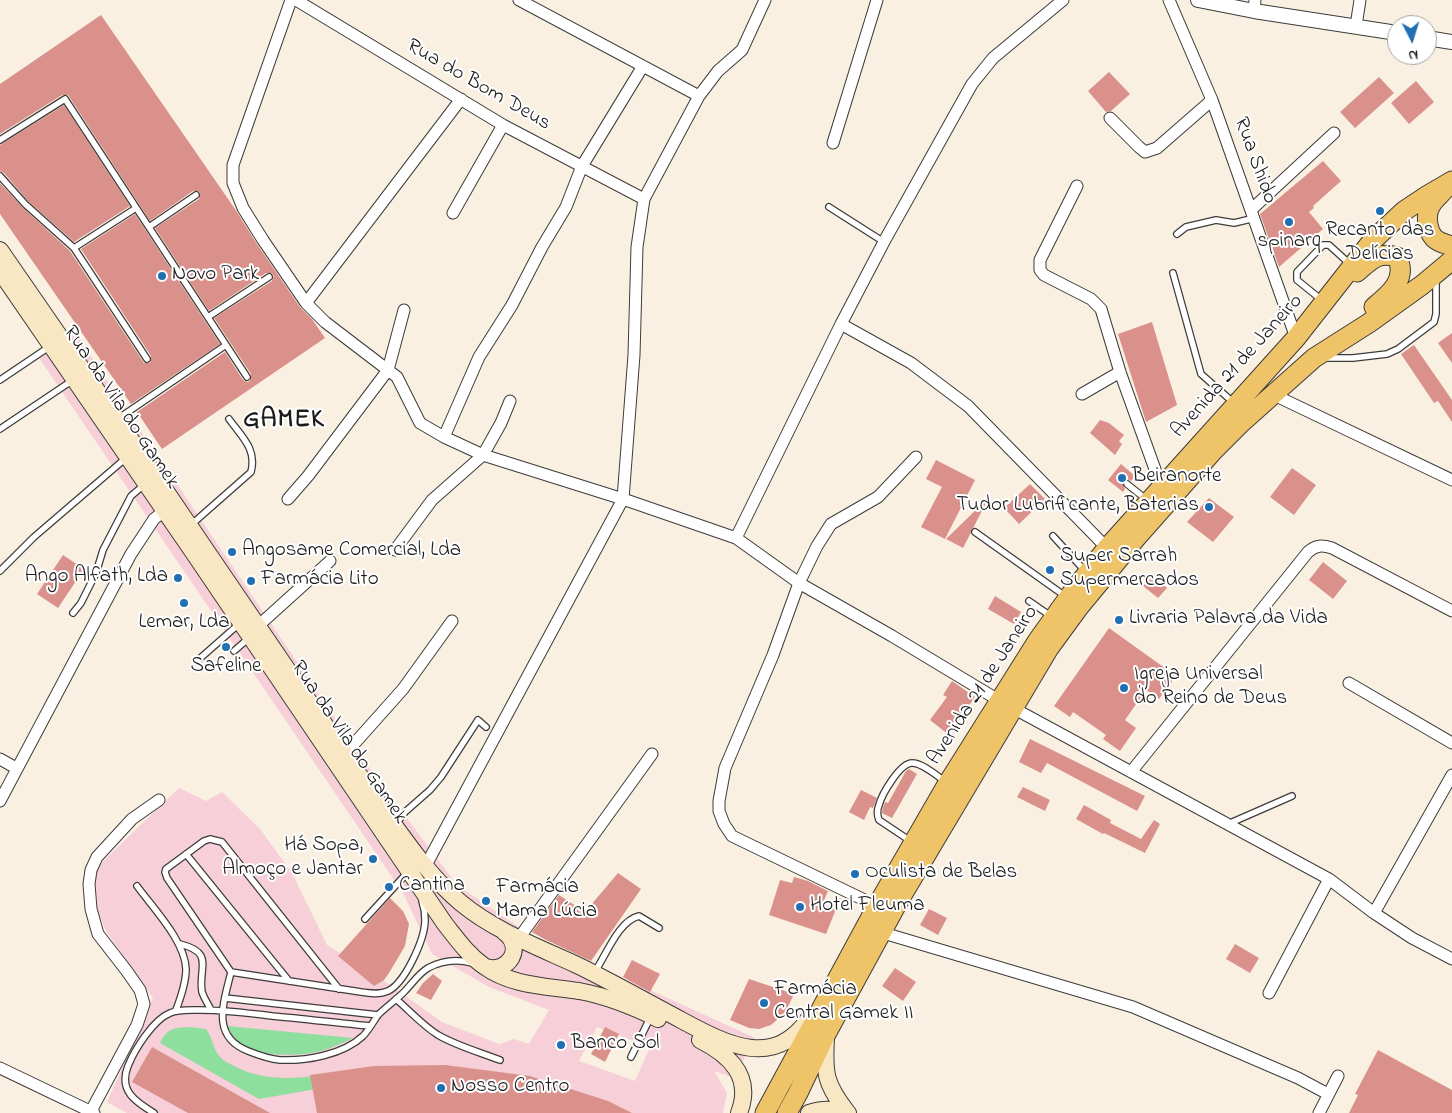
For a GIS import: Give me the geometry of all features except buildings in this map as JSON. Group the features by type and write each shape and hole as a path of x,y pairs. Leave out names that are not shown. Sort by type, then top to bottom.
{"main road":[{"path":"1452,182 1430,205 1427,217 1429,231 1435,239 1442,244 1452,246"},
{"name":"Avenida 21 de Janeiro","path":"787,1113 880,932 1007,705 1038,640 1068,598 1107,548 1161,486 1296,338 1372,241 1404,211 1452,182"},
{"name":"Rua da Vila do Gamek","path":"0,250 190,525 254,631 417,874 462,946 485,967 510,979 590,994 617,1002 651,1016 716,1048 730,1060 742,1079 743,1092 739,1113"},
{"path":"1314,358 1388,296 1400,278 1402,267 1397,257 1386,254 1375,257 1321,307"},
{"name":"Avenida 21 de Janeiro","path":"765,1113 877,906 948,783 1079,607 1117,560 1214,450 1272,394 1314,358 1369,323 1452,260"},
{"name":"Rua da Vila do Gamek","path":"0,272 75,378 241,623 254,631 345,754 395,826 417,874 443,888 464,906 512,935 594,974 719,1039 750,1049 760,1049 784,1043 794,1037 804,1027 845,965"},
{"path":"485,967 498,968 507,964 511,958 514,945 509,936 512,935"},
{"path":"826,1034 824,1067 830,1087 848,1113"},
{"path":"809,1113 817,1110 832,1109 848,1113"}],"street":[{"path":"291,0 233,165 233,183 243,208 262,240 306,303 325,322 397,377 420,423 444,437 483,455 623,499 736,538 800,583 1007,705 1329,879 1374,913 1412,938 1452,959"},
{"name":"Rua do Bom Deus","path":"296,0 503,125 644,198"},
{"path":"519,0 699,96"},
{"path":"833,143 878,0"},
{"path":"736,538 841,324 884,242 972,84 993,58 1063,0"},
{"name":"Rua Shido","path":"1169,0 1212,100 1296,338"},
{"path":"1198,0 1254,5 1387,31"},
{"path":"1356,26 1360,0"},
{"path":"417,874 623,499 634,355 637,247 644,198 699,96 718,70 742,50 761,1"},
{"path":"1437,40 1452,42"},
{"path":"444,437 479,357 512,305 542,247 566,207 582,166 643,66"},
{"path":"306,303 461,99"},
{"path":"1110,118 1145,152 1157,148 1212,100"},
{"path":"453,213 503,125"},
{"path":"1253,213 1334,132"},
{"path":"1078,186 1040,260 1040,270 1044,275 1092,299 1101,310 1120,372 1161,486"},
{"path":"288,499 308,476 388,370 404,310"},
{"path":"841,324 911,363 968,406 1107,548"},
{"path":"1082,394 1120,372"},
{"path":"1272,394 1452,480"},
{"path":"396,550 432,500 483,455 501,423 510,401"},
{"path":"877,906 732,836 724,824 719,811 719,801 725,768 773,655 800,583 817,546 831,524 878,497 916,456"},
{"path":"0,801 131,554 154,519 164,511"},
{"path":"1131,772 1314,547 1323,545 1332,548 1452,610"},
{"path":"254,631 330,561"},
{"path":"345,754 403,689 452,622"},
{"path":"1349,683 1452,743"},
{"path":"512,935 652,754"},
{"path":"0,758 16,768"},
{"path":"1374,913 1452,775"},
{"path":"0,1068 92,1112 137,1025 144,1004 140,990 98,934 91,909 89,884 91,870 97,856 132,819 159,800"},
{"path":"1269,993 1329,879"},
{"path":"880,932 1133,1007 1298,1078 1328,1094"},
{"path":"1319,1113 1338,1076"}],"lane":[{"path":"0,140 65,99 247,377"},
{"path":"0,176 25,204 74,248 147,359"},
{"path":"149,227 196,195"},
{"path":"828,207 884,242"},
{"path":"74,248 136,208"},
{"path":"1177,234 1186,227 1216,220 1234,223 1253,213"},
{"path":"1321,307 1297,280 1297,272 1323,244 1329,245 1352,266"},
{"path":"1173,273 1201,374 1235,404"},
{"path":"1314,358 1353,358 1387,354 1398,350 1434,322 1436,314 1436,274"},
{"path":"208,318 269,278"},
{"path":"0,380 51,345"},
{"path":"116,420 226,345"},
{"path":"0,429 75,378"},
{"path":"190,525 250,472 253,463 252,450 230,419"},
{"path":"0,571 34,537 128,457"},
{"path":"73,613 80,604 96,573 103,550 131,496 146,483"},
{"path":"1127,484 1148,501"},
{"path":"976,532 1068,598"},
{"path":"1053,536 1087,574"},
{"path":"1029,601 1054,618"},
{"path":"197,662 241,623"},
{"path":"234,651 254,631"},
{"path":"395,826 405,812 430,790 441,777 478,720 486,727"},
{"path":"913,843 879,820 877,812 886,791 900,768 914,762 948,783"},
{"path":"1228,824 1292,796"},
{"path":"339,989 222,842 210,839 204,841 166,869 165,875 231,972 339,989 379,994 398,984 416,952 424,930 425,920 417,874"},
{"path":"186,854 289,981"},
{"path":"365,919 417,874"},
{"path":"137,886 180,944 186,962 182,992 176,1010"},
{"path":"594,974 617,935 630,919 639,916 659,928"},
{"path":"180,944 192,947 199,952 203,960 202,992 210,1010"},
{"path":"231,972 222,1011 222,1023 227,1035 242,1049 260,1056 280,1060 301,1059 337,1051 363,1036 378,1015 427,968 442,962 463,960 485,967"},
{"path":"225,998 378,1015"},
{"path":"396,998 422,1023 439,1035 460,1046 500,1060"},
{"path":"154,1113 132,1098 126,1089 125,1078 128,1066 149,1030 168,1013 176,1010 210,1010 370,1026"},
{"path":"631,1057 651,1016"}],"shaded area":[{"path":"75,333 361,757 457,885 532,936 755,1038 734,1078 714,1071 727,1093 723,1113 127,1113 107,1102 153,998 106,931 93,900 95,869 179,788 206,801 222,792 260,829 292,873 327,945 387,983 442,1022 499,1044 514,1039 529,1044 549,1010 489,987 432,954 403,893 37,355","holes":["597,1027 650,1047 635,1081 579,1061"]}],"green space":[{"path":"227,1026 353,1038 311,1053 288,1055 264,1053 244,1045"},
{"path":"190,1027 206,1029 219,1056 224,1061 242,1070 275,1078 320,1075 322,1088 259,1099 160,1043 172,1029"}],"place":[{"name":"Recanto das Delícias","path":"1380,211"},
{"name":"spinarq","path":"1289,222"},
{"name":"Novo Park","path":"162,276"},
{"name":"Beiranorte","path":"1122,478"},
{"name":"Tudor Lubrificante, Baterias","path":"1209,507"},
{"name":"Angosame Comercial, Lda","path":"232,552"},
{"name":"Super Sarrah Supermercados","path":"1050,570"},
{"name":"Ango Alfath, Lda","path":"178,578"},
{"name":"Farmácia Lito","path":"251,581"},
{"name":"Lemar, Lda","path":"184,603"},
{"name":"Livraria Palavra da Vida","path":"1119,620"},
{"name":"Safeline","path":"226,647"},
{"name":"Igreja Universal do Reino de Deus","path":"1124,688"},
{"name":"Há Sopa, Almoço e Jantar","path":"373,859"},
{"name":"Oculista de Belas","path":"855,874"},
{"name":"Cantina","path":"389,887"},
{"name":"Farmácia Mama Lúcia","path":"486,901"},
{"name":"Hotel Fleuma","path":"800,907"},
{"name":"Farmácia Central Gamek II","path":"764,1003"},
{"name":"Banco Sol","path":"561,1045"},
{"name":"Nosso Centro","path":"441,1088"}],"district":[{"name":"GAMEK","path":"284,422"}]}
